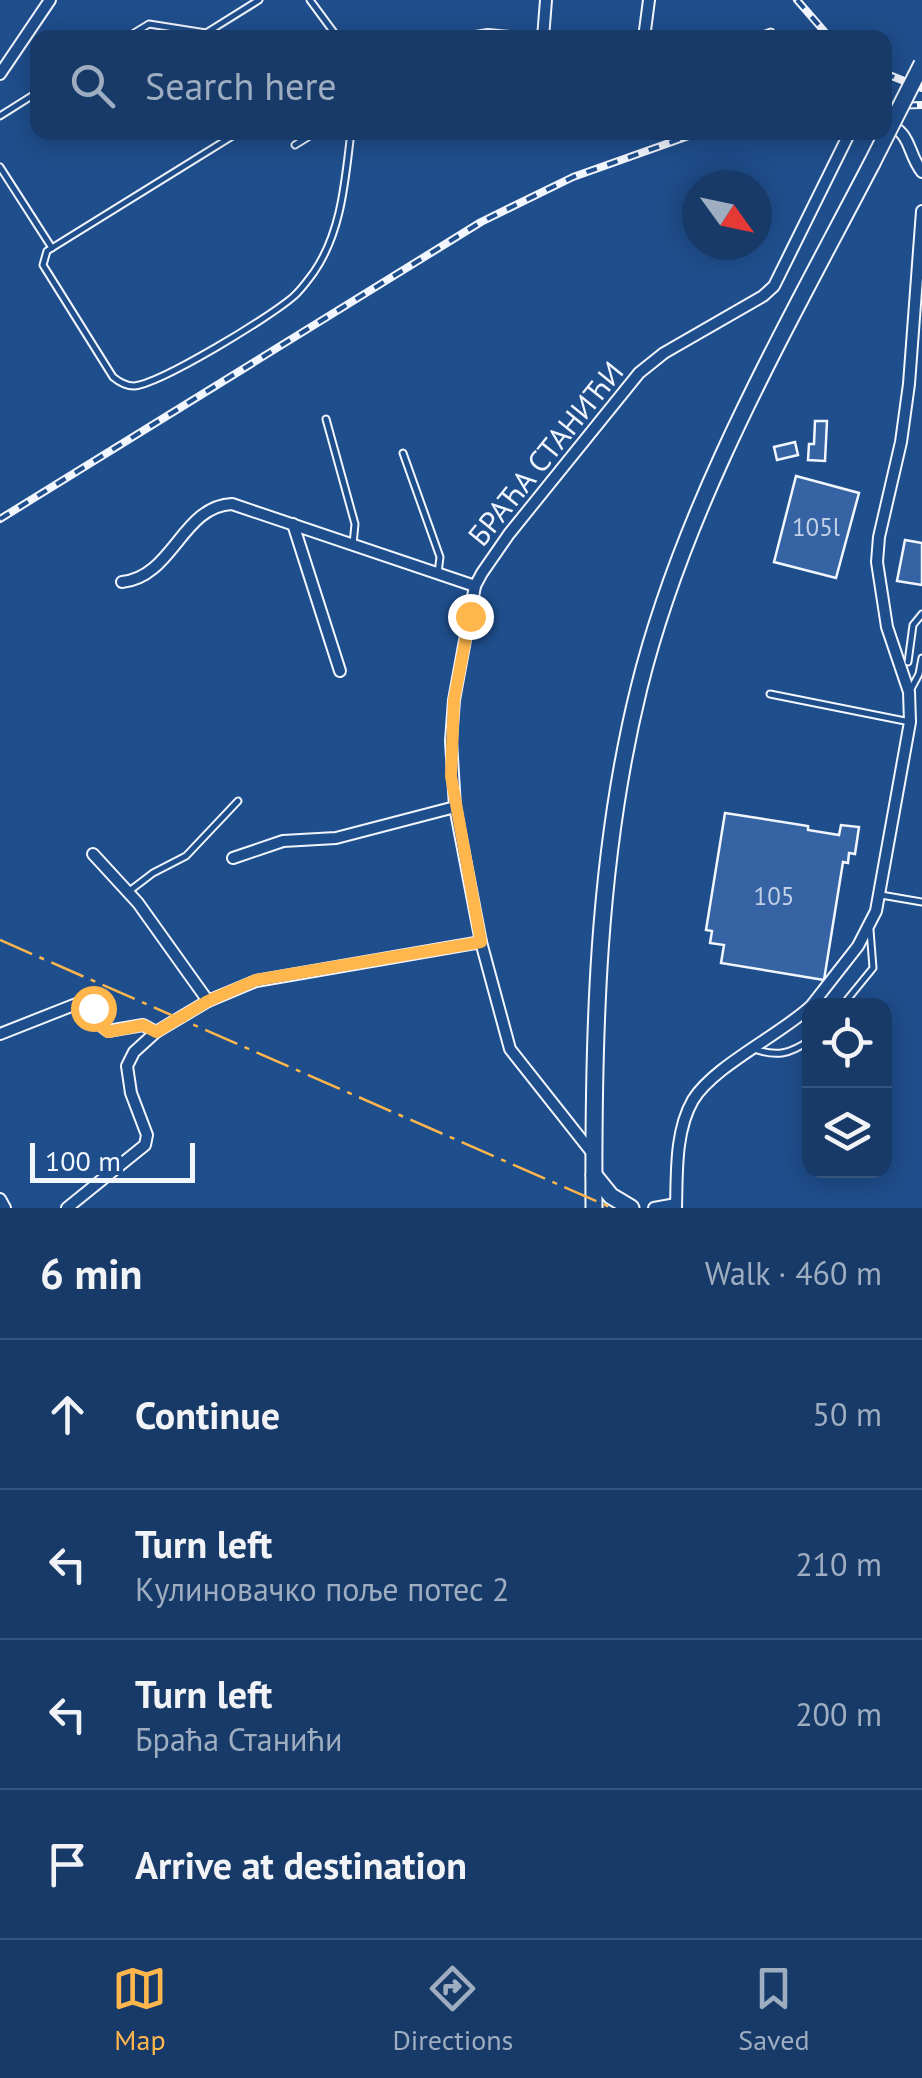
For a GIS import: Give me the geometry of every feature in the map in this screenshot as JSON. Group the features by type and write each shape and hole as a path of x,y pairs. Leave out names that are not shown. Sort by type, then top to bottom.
{"main road":[{"path":"892,124 922,64"},
{"path":"594,1208 602,919 613,822 630,726 662,611 720,467 884,140"},
{"path":"594,1175 610,1196 631,1208"}],"street":[{"path":"0,74 50,0"},
{"path":"645,30 649,0"},
{"path":"536,30 545,4"},
{"path":"543,30 545,4"},
{"path":"0,63 12,57"},
{"path":"892,124 908,138 912,159 922,172"},
{"name":"БРАЋА СТАНИЋИ","path":"593,1155 510,1049 481,942 455,807 451,741 454,700 476,586 509,534 639,373 664,352 764,296 774,286 846,140"},
{"path":"817,998 870,926 910,722 909,692 887,626 877,562 910,384 922,210"},
{"path":"122,582 136,580 155,568 193,525 217,506 240,506 476,586"},
{"path":"293,524 340,671"},
{"path":"233,858 283,842 336,838 455,807"},
{"path":"93,854 157,927 208,1001"},
{"path":"67,1208 145,1145 147,1135 130,1093 128,1066 134,1052 156,1032 208,1001 256,980 481,942"},
{"path":"0,1034 84,1001 91,1004 99,1024 108,1032 143,1025 156,1032"},
{"path":"654,1208 676,1206 683,1126 693,1100 706,1084 802,1012"},
{"path":"0,1199 5,1208"}],"lane":[{"path":"209,30 258,0"},
{"path":"310,0 332,30"},
{"path":"139,30 148,24 192,30"},
{"path":"0,116 30,97"},
{"path":"226,140 43,257 43,265 113,377 124,385 136,386 175,371 294,296 315,270 334,232 344,193 350,140"},
{"path":"296,145 304,140"},
{"path":"0,167 52,248"},
{"path":"326,419 355,524 352,544"},
{"path":"403,453 440,556 438,573"},
{"path":"908,662 913,625 922,614"},
{"path":"909,692 922,658"},
{"path":"770,694 910,722"},
{"path":"128,892 153,872 186,856 238,800"},
{"path":"879,895 922,902"},
{"path":"848,998 872,968 870,926"},
{"path":"754,1049 784,1054 802,1044"}],"building":[{"path":"815,421 827,421 825,461 808,460 809,444 814,444"},
{"path":"795,442 798,455 777,460 774,447"},
{"path":"796,476 859,493 836,578 774,562"},
{"path":"905,540 922,543 922,585 897,581"},
{"path":"725,813 839,835 841,825 859,827 855,854 849,853 848,863 843,862 824,980 721,963 724,945 710,943 712,931 706,930"}],"railway":[{"path":"797,0 823,30"},
{"path":"892,76 922,88"},
{"path":"892,106 922,105"},
{"path":"0,519 481,222 573,177 677,140"}],"power":[{"path":"0,940 612,1208"}],"route":[{"path":"93,1008 99,1024 108,1032 143,1025 156,1032 208,1001 256,980 481,942 451,776 454,700 470,616"}]}
